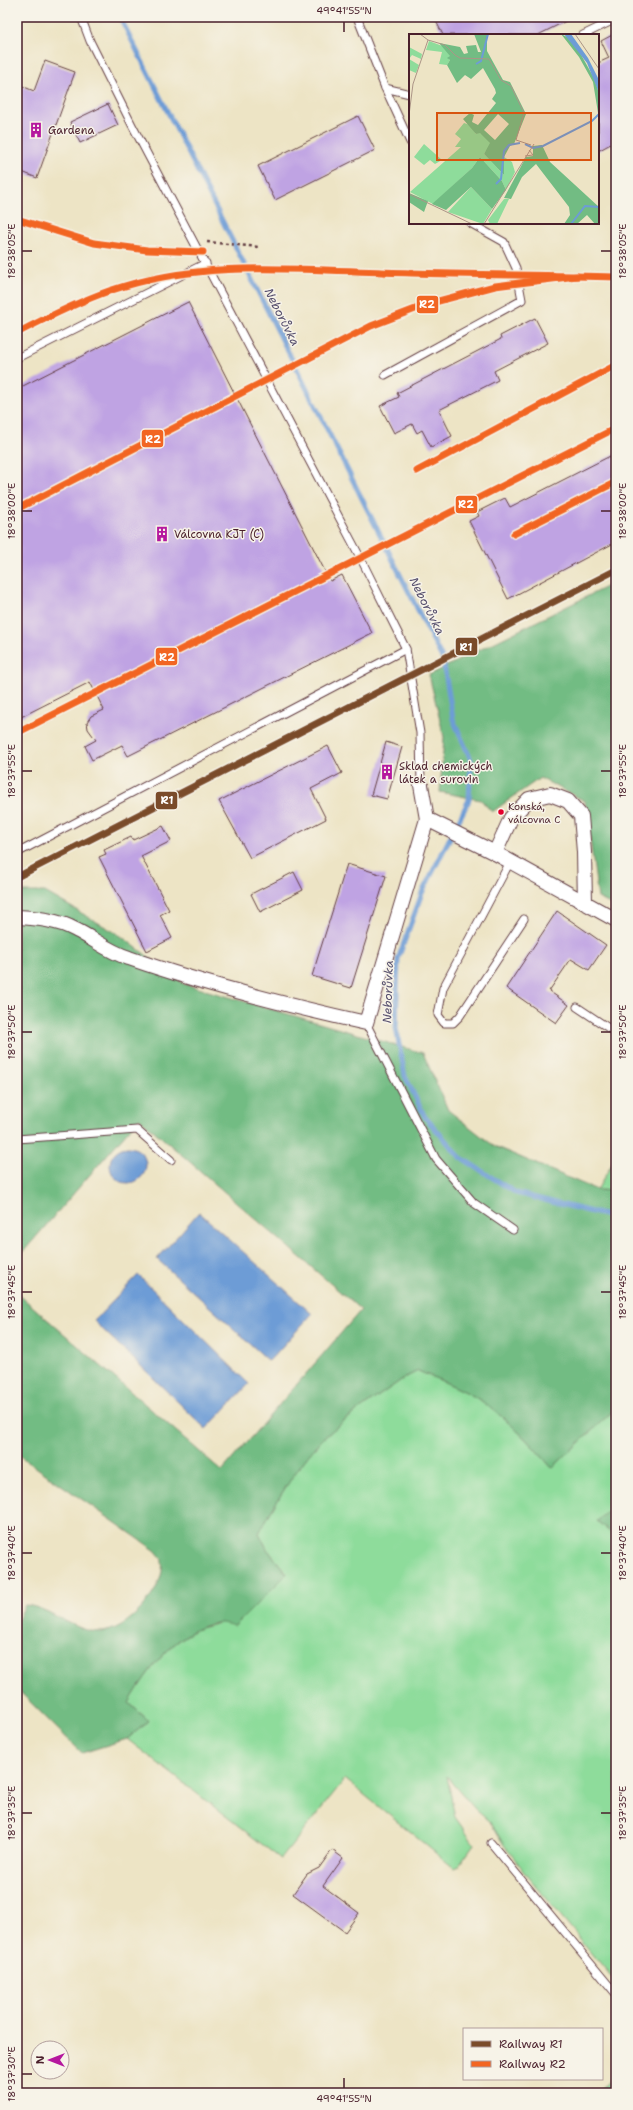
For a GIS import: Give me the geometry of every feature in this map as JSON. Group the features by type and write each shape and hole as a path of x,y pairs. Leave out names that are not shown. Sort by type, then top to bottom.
{"street":[{"path":"17,917 45,919 74,929 120,956 168,972 286,1005 366,1023 431,821 421,785"},
{"path":"495,853 511,818 529,799 550,794 568,802 581,816 584,852 585,903"},
{"path":"431,821 473,841 616,920"}],"lane":[{"path":"81,17 90,41 129,118 206,263 406,649 420,733 421,785"},
{"path":"357,17 385,88 409,140"},
{"path":"585,34 616,19"},
{"path":"385,88 409,94"},
{"path":"385,374 522,300 516,268 504,242 472,224"},
{"path":"17,358 206,263"},
{"path":"17,853 406,649"},
{"path":"510,862 443,988 438,1015 444,1023 453,1023 460,1016 524,918"},
{"path":"577,1007 616,1033"},
{"path":"366,1023 436,1160 474,1203 513,1230"},
{"path":"17,1139 137,1130 171,1160"},
{"path":"491,1843 616,1994"}],"path":[{"path":"211,242 259,247"}],"green space":[{"path":"616,582 616,907 598,898 585,801 540,778 492,812 481,800 440,792 444,737 429,675"},
{"path":"17,892 45,892 121,936 184,984 423,1053 448,1110 494,1146 597,1190 616,1191 616,1408 552,1468 507,1421 482,1401 455,1387 418,1371 404,1378 353,1414 325,1437 297,1470 273,1509 259,1533 267,1549 287,1574 235,1626 219,1623 203,1627 189,1633 177,1642 165,1653 145,1677 129,1703 149,1721 127,1739 82,1753 17,1689 17,1622 25,1605 44,1610 71,1624 90,1631 100,1632 111,1630 122,1625 133,1617 152,1595 162,1572 162,1561 161,1557 156,1551 17,1454 17,1293 222,1471 361,1310 139,1118 17,1259"},
{"path":"616,1157 616,1191 597,1190"},
{"path":"418,1371 464,1391 482,1401 507,1421 552,1468 616,1408 616,1504 597,1521 616,1537 616,1982 531,1880 504,1845 491,1823 475,1809 447,1776 455,1817 474,1844 458,1866 454,1868 345,1779 281,1859 127,1739 149,1721 129,1703 149,1672 166,1652 185,1636 229,1617 287,1574 267,1549 259,1533 280,1496 306,1458 325,1437 343,1422 404,1378"},
{"path":"616,1504 616,1537 597,1521"},
{"path":"616,2072 616,2093 597,2093"}],"water":[{"path":"128,1147 138,1150 143,1155 146,1165 143,1175 138,1180 128,1183 118,1180 113,1175 110,1165 113,1155 118,1150"},
{"path":"199,1212 312,1314 269,1361 157,1259"},
{"path":"138,1275 249,1384 206,1429 94,1321"}],"building":[{"path":"434,17 574,17 540,34 442,34"},
{"path":"616,33 616,141 599,150 599,63 609,58 601,41"},
{"name":"Gardena","path":"45,61 75,72 37,178 17,170 17,84 34,91"},
{"path":"108,104 118,125 80,143 70,122"},
{"path":"358,116 375,150 275,200 258,166"},
{"name":"Válcovna KJT (C)","path":"188,302 330,581 342,575 372,633 128,756 122,745 92,760 85,746 96,740 88,729 87,722 91,716 104,710 90,682 21,717 17,707 17,389"},
{"path":"535,318 548,343 494,371 498,380 439,410 452,436 431,447 422,430 417,433 412,424 394,433 380,406 399,397 397,393 501,339 500,336"},
{"path":"616,453 616,542 508,599 469,521 479,516 477,512 505,498 510,507"},
{"name":"Sklad chemických látek a surovin","path":"386,742 402,747 387,799 371,795"},
{"path":"328,746 342,773 311,789 326,819 250,858 219,801"},
{"path":"163,826 171,841 141,856 169,910 160,915 172,938 147,951 99,857 106,854 104,850 131,837 133,840"},
{"path":"347,864 386,876 351,988 312,976"},
{"path":"294,872 303,890 260,912 251,894"},
{"path":"557,911 606,945 589,970 571,959 549,991 569,1005 556,1023 506,988"},
{"path":"332,1850 343,1858 323,1886 359,1913 345,1932 293,1894 307,1874 319,1868"}],"waterway":[{"name":"Neborůvka","path":"120,17 443,660 453,719 471,760 469,800 422,893 398,959 396,1028 405,1076 425,1117 460,1157 516,1193 616,1218"}],"rail line":[{"name":"R2","path":"17,219 94,243 147,250 203,252"},
{"name":"R2","path":"17,333 74,305 109,291 146,280 221,270 258,268 437,274 616,277"},
{"name":"R2","path":"17,509 371,326 431,303 495,286 577,276"},
{"name":"R2","path":"417,471 616,365"},
{"name":"R2","path":"17,733 616,428"},
{"name":"R2","path":"514,534 616,482"},
{"name":"R1","path":"17,877 616,570"}],"place":[{"name":"Gardena","path":"36,130"},
{"name":"Válcovna KJT (C)","path":"162,534"},
{"name":"Sklad chemických látek a surovin","path":"387,772"},
{"name":"Konská, válcovna C","path":"501,812"}]}
